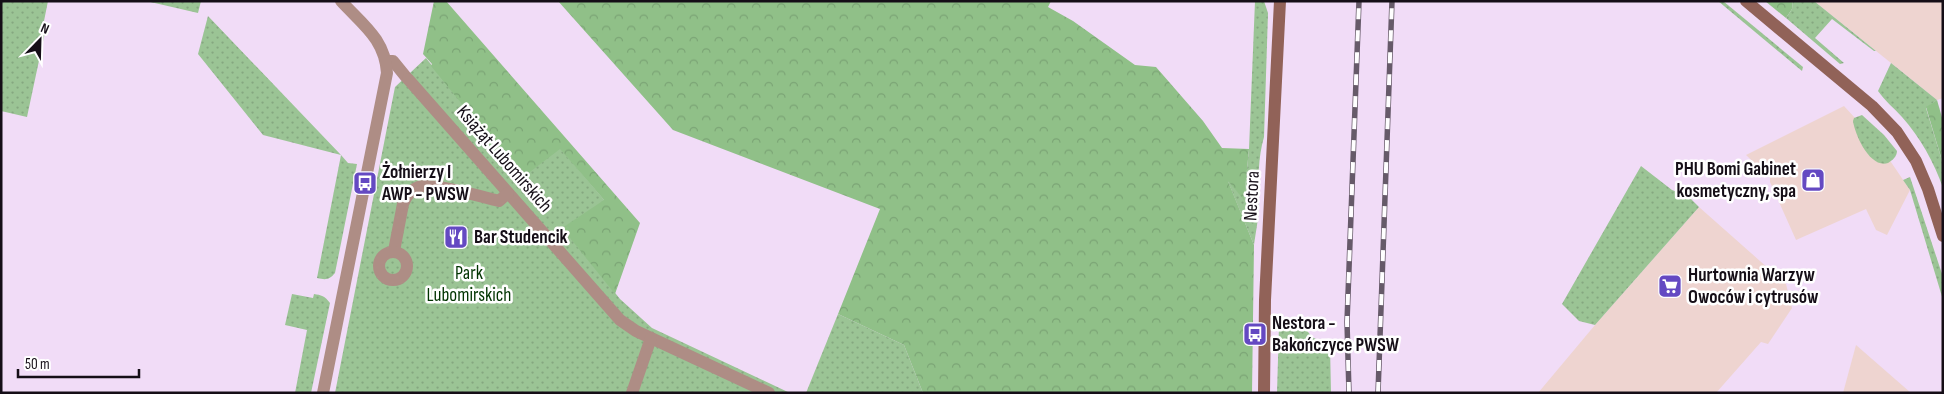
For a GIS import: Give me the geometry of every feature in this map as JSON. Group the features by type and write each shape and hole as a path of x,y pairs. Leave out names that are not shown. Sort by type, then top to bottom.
{"street":[{"path":"323,393 385,82 386,61 383,50 376,39 341,1"},
{"name":"Nestora","path":"1264,393 1265,300 1280,1"},
{"path":"1746,1 1872,106 1897,132 1916,161 1928,189 1943,236"},
{"name":"Książąt Lubomirskich","path":"386,61 394,61 610,310 636,331 770,393"},
{"path":"394,251 403,204 405,198 414,189 420,186 433,186 499,200 508,193"},
{"path":"632,393 650,338"},
{"path":"638,377 644,393"}],"shaded area":[{"path":"1814,1 1943,1 1943,98 1937,100"},
{"path":"1844,106 1878,143 1910,190 1887,235 1876,230 1866,209 1796,240 1770,182 1770,178 1746,155"},
{"path":"1699,207 1786,284 1792,308 1768,344 1761,342 1716,393 1538,393 1595,325"},
{"path":"1856,345 1911,393 1843,393"}],"green space":[{"path":"1,1 48,1 44,21 47,23 27,117 1,111"},
{"path":"146,1 201,1 198,13"},
{"path":"434,1 446,1 640,223 615,294 562,228 604,200 560,149 522,178 423,54"},
{"path":"558,1 1051,1 1048,7 1073,21 1135,65 1156,67 1203,121 1222,148 1249,149 1244,200 1228,181 1254,245 1252,393 923,393 904,345 838,314 880,209 673,130"},
{"path":"1255,1 1264,1 1268,13 1264,137 1260,161 1259,207 1254,245 1227,179 1244,199 1249,149"},
{"path":"1718,1 1723,1 1803,67 1802,71"},
{"path":"1765,1 1793,1 1792,9 1786,18"},
{"path":"1793,1 1814,1 1876,51 1832,19 1815,38 1844,63 1840,64 1786,18 1792,9"},
{"path":"208,16 341,155 263,135 198,54"},
{"name":"Park Lubomirskich","path":"426,58 521,177 560,148 605,201 563,228 620,299 652,328 790,393 335,393 395,87"},
{"path":"1891,63 1937,100 1926,108 1943,164 1943,188 1921,141 1878,91"},
{"path":"1937,100 1943,121 1943,164 1926,107"},
{"path":"1862,115 1884,135 1897,151 1894,158 1888,163 1875,161 1864,150 1853,121 1854,118"},
{"path":"341,155 348,163 357,164 335,273 329,278 320,279 317,278"},
{"path":"1641,166 1672,190 1688,196 1699,207 1595,325 1579,321 1562,304"},
{"path":"1910,177 1943,277 1943,300 1910,190 1903,180"},
{"path":"292,294 313,298 314,294 319,295 325,297 330,303 311,393 295,393 307,330 285,325"},
{"path":"838,314 904,345 923,393 806,393"},
{"path":"1297,318 1312,337 1330,346 1331,393 1277,393 1279,325"}],"railway":[{"path":"1349,393 1347,322 1359,1"},
{"path":"1378,393 1392,1"}],"place":[{"name":"PHU Bomi Gabinet kosmetyczny, spa","path":"1813,180"},
{"name":"Żołnierzy I AWP - PWSW","path":"365,183"},
{"name":"Bar Studencik","path":"456,237"},
{"name":"Hurtownia Warzyw Owoców i cytrusów","path":"1670,286"},
{"name":"Nestora - Bakończyce PWSW","path":"1255,334"}]}
